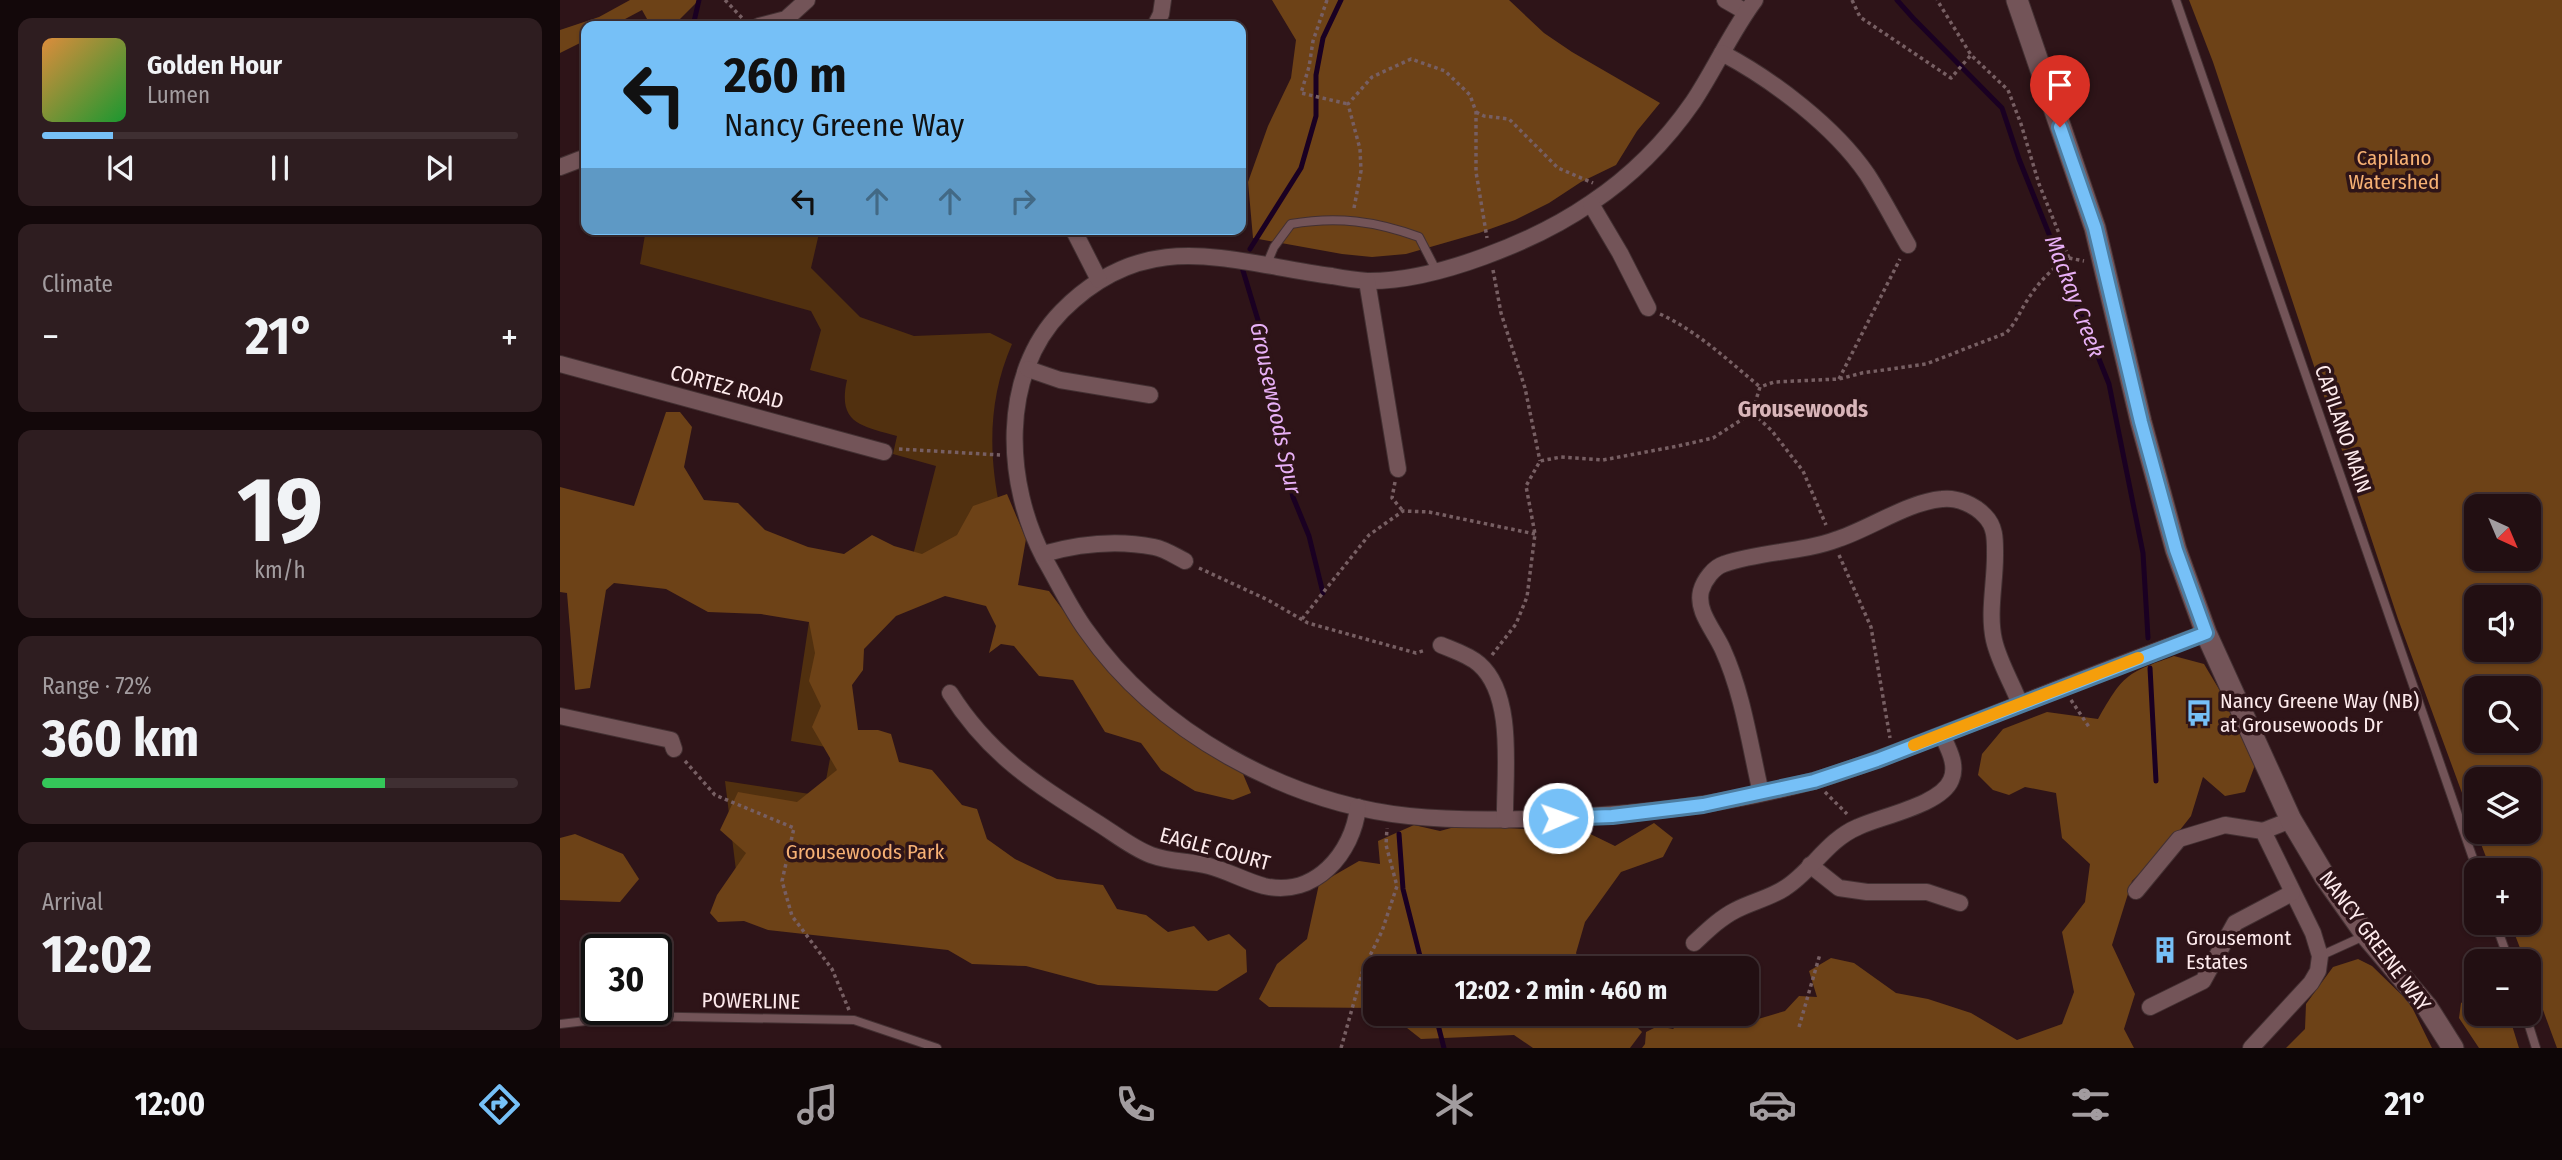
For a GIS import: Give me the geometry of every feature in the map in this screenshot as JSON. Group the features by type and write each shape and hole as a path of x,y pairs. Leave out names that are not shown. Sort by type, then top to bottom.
{"street":[{"path":"778,21 786,19 807,0"},
{"path":"1158,21 1163,0"},
{"path":"1725,0 1751,6 1692,102 1661,142 1591,204 1517,244 1405,278 1367,281 1210,255 1169,256 1127,265 1099,280 1056,317 1038,344 1016,408 1014,455 1021,501 1031,532 1083,627 1130,681 1157,706 1193,734 1255,772 1358,807 1410,816 1505,820 1612,816 1703,805 1814,781 1893,754 2206,633"},
{"name":"NANCY GREENE WAY","path":"2017,0 2095,228 2144,435 2176,550 2206,633 2291,820 2325,877 2366,935 2427,1007 2453,1048"},
{"path":"1722,52 1763,78 1828,129 1867,174 1908,245"},
{"path":"560,167 581,159"},
{"path":"1591,204 1648,308"},
{"path":"1076,235 1099,280"},
{"path":"1367,281 1398,469"},
{"name":"CORTEZ ROAD","path":"560,363 884,452"},
{"path":"1028,369 1060,380 1150,395"},
{"path":"1760,793 1731,671 1700,602 1701,591 1707,578 1722,564 1800,551 1943,498 1972,505 1985,516 1995,536 1991,617 1994,639 1998,656 2021,704"},
{"path":"1042,554 1094,545 1123,544 1157,547 1185,561"},
{"path":"1441,645 1457,651 1482,667 1498,695 1505,733 1505,820"},
{"name":"EAGLE COURT","path":"950,693 964,715 1008,763 1130,844 1168,860 1207,865 1267,886 1287,887 1305,883 1324,873 1339,858 1356,823 1358,807"},
{"path":"560,716 671,740 674,749"},
{"path":"1694,943 1733,911 1784,889 1827,847 1859,826 1926,802 1951,782 1953,762 1942,735"},
{"path":"2136,891 2179,839 2225,825 2263,831 2291,820"},
{"path":"2251,1048 2311,983 2318,971 2319,956 2313,933 2263,831"},
{"path":"1810,865 1839,888 1867,892 1927,892 1960,903"},
{"path":"2150,1007 2203,981 2235,923 2292,893"}],"lane":[{"name":"CAPILANO MAIN","path":"2176,0 2473,858"},
{"path":"1266,266 1274,247 1292,224 1322,219 1387,225 1419,237 1436,270"},
{"path":"2319,956 2366,935"},
{"name":"POWERLINE","path":"560,1024 629,1016 854,1020 937,1048"},
{"path":"2529,1026 2536,1048"}],"path":[{"path":"726,0 746,21"},
{"path":"1327,0 1313,41 1301,93 1348,104"},
{"path":"1852,0 1860,18 1951,78 1971,55"},
{"path":"1843,375 1926,364 2006,333 2013,326 2029,297 2056,266 2069,258 2039,184 2008,90 1971,55 1937,0"},
{"path":"1348,104 1372,77 1410,59 1445,71 1470,95 1476,112 1476,172 1489,254 1501,313 1525,388 1540,461 1526,486 1535,534 1527,597 1516,624 1482,667"},
{"path":"1348,104 1360,149 1360,171 1351,221"},
{"path":"1476,112 1483,116 1509,119 1558,168 1608,190"},
{"path":"1760,387 1774,382 1839,379 1908,245"},
{"path":"1648,308 1673,320 1760,387"},
{"path":"1540,461 1560,457 1604,460 1713,438 1752,413 1760,387"},
{"path":"1752,413 1772,431 1803,471 1871,627 1893,754"},
{"path":"884,452 897,449 1014,455"},
{"path":"1398,469 1392,498 1404,511"},
{"path":"1302,619 1369,535 1404,511 1429,512 1535,534"},
{"path":"1185,561 1268,600 1308,623 1416,653 1441,645"},
{"path":"2063,688 2089,727"},
{"path":"674,749 715,795 794,828 782,881 792,916 832,969 854,1020"},
{"path":"1814,781 1859,826"},
{"path":"1341,1048 1363,970 1397,886 1386,845 1387,812"},
{"path":"1799,1027 1819,954"}],"green space":[{"path":"630,0 699,0 678,21 648,21 642,10 621,21 587,21"},
{"path":"1272,0 1509,0 1544,33 1660,103 1637,131 1616,165 1515,220 1479,233 1406,254 1372,257 1253,238 1248,182 1268,126 1291,78 1296,40"},
{"name":"Capilano Watershed","path":"2189,0 2562,0 2562,1048 2557,1048 2541,1005 2541,949 2520,949 2515,935 2541,935 2541,858 2486,858 2481,844 2541,844 2541,767 2464,767 2464,798 2398,619 2213,62"},
{"path":"581,23 581,42 560,53 560,30"},
{"name":"Grousewoods Park","path":"645,235 819,235 811,268 860,317 914,336 990,333 1012,344 998,385 993,427 992,449 1001,513 833,648 854,742 1065,956 740,903 725,781 823,796 832,748 791,741 809,622 912,559 936,466 893,454 897,436 863,425 849,414 845,395 847,380 810,370 821,330 811,311 640,264"},
{"path":"666,412 680,412 692,427 684,467 704,500 738,503 765,530 808,547 844,554 872,535 894,546 922,554 957,535 973,506 1007,494 1026,539 1018,585 1049,591 1104,666 1178,734 1243,774 1251,793 1233,800 1195,791 1161,770 1141,743 1105,732 1073,680 1039,676 1014,646 1001,644 989,653 996,626 986,606 945,596 896,616 864,649 863,670 852,685 858,730 878,730 891,734 899,762 932,770 962,805 977,809 987,839 1015,859 1057,879 1103,885 1117,909 1146,915 1168,932 1194,926 1208,941 1229,934 1246,950 1247,972 1217,991 1098,985 1026,966 972,964 948,950 768,930 744,921 718,922 710,913 717,895 746,853 720,830 738,792 797,802 837,770 812,727 821,706 809,681 815,653 809,622 761,614 708,612 666,589 614,583 606,590 590,688 575,690 567,593 560,592 560,487 634,506"},
{"path":"2174,656 2204,664 2229,706 2255,765 2245,792 2225,796 2203,777 2191,816 2165,849 2132,881 2112,945 2135,994 2124,1029 2134,1048 1642,1048 1646,1032 1658,1026 1673,1029 1676,1026 1759,1026 1759,1019 1785,1011 1799,996 1817,997 1809,971 1831,958 1854,963 1896,993 1928,999 1971,1013 2017,1040 2062,1024 2074,992 2062,932 2085,902 2090,864 2062,838 2056,793 2025,787 2009,795 1993,790 1978,775 1982,754 2003,729 2047,712 2098,719 2127,677"},
{"path":"1654,823 1673,838 1663,857 1621,872 1585,922 1577,956 1363,956 1363,1008 1269,1007 1259,999 1277,964 1307,939 1319,884 1359,861 1380,864 1378,841 1414,825 1440,831 1462,825 1524,829 1578,828 1615,846"},
{"path":"575,834 623,854 639,879 620,902 560,900 560,838"},
{"path":"2358,959 2372,966 2410,1003 2432,1048 2286,1048 2305,1029 2306,1004 2333,967"},
{"path":"2464,1001 2464,1026 2459,1018 2461,1003"},
{"path":"1404,1026 1636,1026 1642,1032 1630,1048 1533,1048 1514,1035 1421,1039"},
{"path":"2464,1026 2512,1026 2519,1048 2479,1048"}],"waterway":[{"path":"694,21 699,0"},
{"name":"Grousewoods Spur","path":"1250,249 1301,168 1316,116 1316,75 1323,38 1341,0"},
{"name":"Mackay Creek","path":"1897,0 2002,108 2019,159 2109,384 2143,553 2148,638"},
{"name":"Grousewoods Spur","path":"1241,264 1264,340 1280,450 1293,497 1309,536 1323,593"},
{"name":"Mackay Creek","path":"2150,668 2156,781"},
{"name":"Grousewoods Spur","path":"1399,834 1403,889 1420,956"},
{"name":"Grousewoods Spur","path":"1438,1026 1444,1048"}],"slow traffic":[{"path":"1914,745 2138,658"}],"place":[{"name":"Nancy Greene Way (NB) at Grousewoods Dr","path":"2199,713"},
{"name":"Grousemont Estates","path":"2165,950"}],"district":[{"name":"Grousewoods","path":"1803,409"}],"route":[{"path":"1558,818 1612,816 1703,805 1814,781 1877,760 2174,643 2206,633 2176,550 2141,422 2095,228 2060,127"}]}
